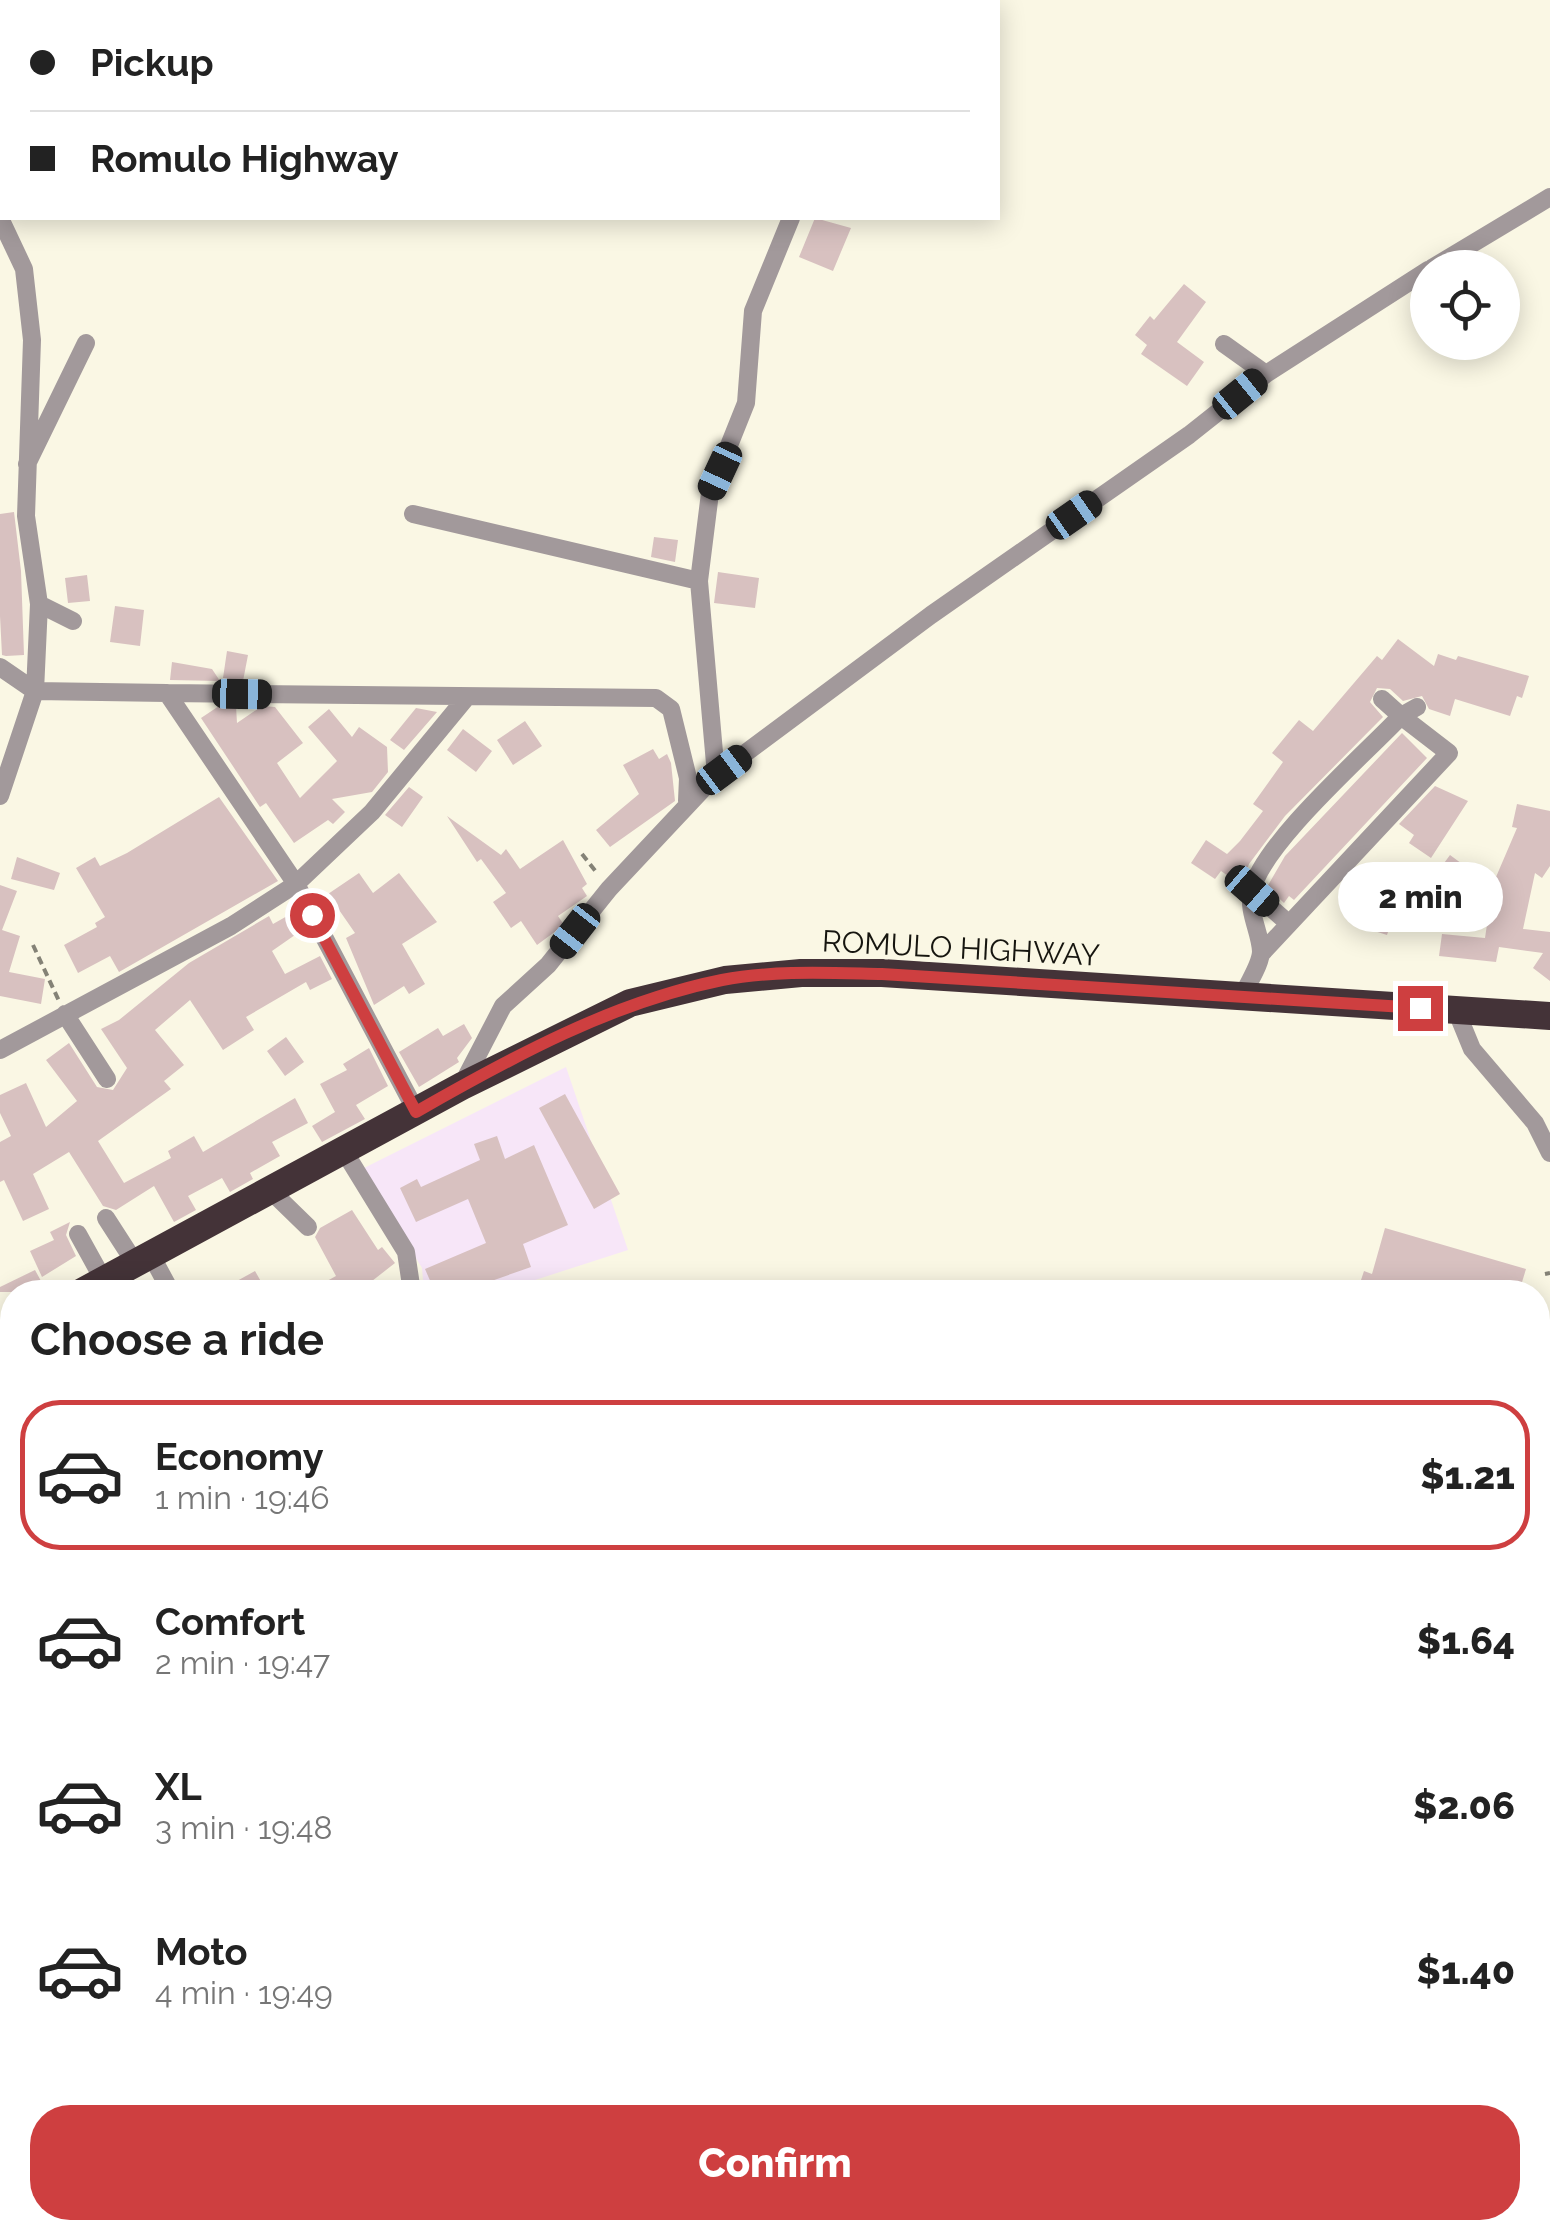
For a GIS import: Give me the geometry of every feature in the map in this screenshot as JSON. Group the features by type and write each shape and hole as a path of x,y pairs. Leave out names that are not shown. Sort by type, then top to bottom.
{"highway":[{"name":"ROMULO HIGHWAY","path":"106,1280 462,1086 630,1003 725,980 801,973 882,974 1244,993 1550,1016"}],"street":[{"path":"1462,250 1550,197"},
{"path":"0,796 35,691 39,604 26,516 32,340 24,269 1,220"},
{"path":"716,775 699,581 710,492 746,404 753,312 790,220"},
{"path":"462,1086 503,1006 548,965 609,889 716,775 931,614 1189,436 1266,374 1410,282"},
{"path":"26,469 86,343"},
{"path":"1224,344 1266,374"},
{"path":"413,514 699,581"},
{"path":"39,604 74,620"},
{"path":"0,666 35,691 663,701 671,709 680,743 688,801"},
{"path":"167,693 296,884 416,1112"},
{"path":"0,1050 231,926 296,884 372,812 466,698"},
{"path":"1244,993 1261,954 1287,922 1450,753 1409,712 1382,698"},
{"path":"1261,954 1252,891 1278,845 1409,712"},
{"path":"1252,891 1287,922"},
{"path":"1456,1010 1472,1049 1535,1123 1550,1153"},
{"path":"66,1014 107,1079"},
{"path":"344,1150 406,1252 410,1280"},
{"path":"270,1191 308,1227"},
{"path":"106,1218 160,1280"},
{"path":"78,1234 91,1280"}],"path":[{"path":"582,854 609,889"},
{"path":"33,945 66,1014"}],"shaded area":[{"path":"566,1067 628,1250 535,1280 423,1280 422,1268 362,1169"}],"building":[{"path":"814,220 851,228 833,271 799,257"},
{"path":"1184,284 1206,302 1177,342 1204,362 1187,386 1141,354 1147,345 1135,335 1150,316 1154,320"},
{"path":"14,512 24,655 6,656 2,655 0,616 0,514"},
{"path":"654,537 678,540 675,562 651,557"},
{"path":"718,572 759,578 755,608 714,603"},
{"path":"87,575 90,601 68,603 65,578"},
{"path":"115,606 144,610 140,646 110,642"},
{"path":"1398,639 1434,666 1438,654 1456,660 1458,656 1529,676 1522,698 1517,696 1510,716 1455,699 1450,716 1429,709 1422,696 1403,701 1390,689 1377,688 1370,702 1383,717 1285,816 1249,864 1241,885 1221,871 1215,879 1191,863 1206,840 1227,854 1240,841 1263,811 1253,804 1283,762 1272,753 1299,720 1313,731 1377,656 1382,660"},
{"path":"227,651 248,655 243,681 223,678"},
{"path":"172,662 212,669 220,681 170,680"},
{"path":"219,706 236,706 237,723 262,706 275,707 303,743 277,763 300,798 337,761 308,727 329,709 352,737 359,727 387,747 388,772 372,792 332,799 345,812 333,824 328,820 294,843 266,803 260,807 201,718"},
{"path":"416,708 437,712 404,750 390,740"},
{"path":"525,721 542,746 513,765 497,740"},
{"path":"463,729 492,751 476,772 447,750"},
{"path":"1402,733 1427,758 1294,900 1289,896 1284,903 1267,887 1285,856"},
{"path":"653,749 659,759 667,754 671,763 675,801 610,847 596,830 639,794 623,765"},
{"path":"1435,786 1468,801 1431,858 1409,843 1414,835 1399,824"},
{"path":"409,787 423,797 402,827 385,815"},
{"path":"219,797 278,881 119,972 110,956 78,973 64,945 97,927 95,923 105,917 76,868 95,857 100,866 127,853"},
{"path":"1517,804 1550,811 1550,866 1542,878 1535,873 1523,929 1550,932 1550,981 1533,968 1543,953 1499,947 1496,962 1439,956 1442,934 1485,938 1493,884 1517,828 1512,827"},
{"path":"447,816 501,855 506,849 520,869 563,840 587,884 582,888 587,896 558,916 564,925 537,945 521,921 511,928 493,902 506,893 481,859 477,862"},
{"path":"1450,855 1473,872 1459,891 1436,874"},
{"path":"17,857 60,873 54,890 11,879"},
{"path":"359,873 373,893 399,873 437,922 402,944 425,984 409,994 404,986 374,1005 346,938 355,933 328,894"},
{"path":"0,885 17,891 2,930 20,936 9,972 45,979 41,1004 0,996"},
{"path":"1376,905 1395,911 1387,935 1368,929"},
{"path":"296,911 305,928 272,951 285,974 320,956 332,979 310,990 306,982 246,1017 254,1030 223,1050 190,1000 155,1030 184,1065 164,1081 171,1089 98,1141 124,1183 171,1158 168,1151 194,1136 203,1152 295,1098 308,1123 272,1142 280,1156 250,1173 253,1179 230,1192 222,1178 188,1196 196,1210 174,1222 154,1186 116,1210 103,1206 69,1152 33,1174 49,1209 23,1221 4,1180 0,1182 0,1142 11,1136 0,1113 0,1095 26,1083 46,1127 77,1101 46,1060 69,1043 97,1087 113,1090 127,1068 101,1029 119,1020 189,963 269,916 273,924"},
{"path":"464,1024 472,1038 457,1058 459,1062 419,1087 399,1052 438,1028 443,1036"},
{"path":"286,1037 304,1062 285,1076 267,1051"},
{"path":"369,1048 388,1086 356,1105 365,1119 322,1142 312,1126 335,1112 320,1084 347,1070 343,1064"},
{"path":"565,1094 620,1194 594,1209 539,1108"},
{"path":"497,1136 505,1159 534,1145 568,1225 523,1244 531,1267 494,1280 430,1280 425,1269 486,1243 468,1199 416,1222 400,1188 417,1179 421,1187 480,1160 474,1144"},
{"path":"352,1210 378,1250 382,1247 395,1263 373,1280 329,1280 336,1276 315,1237 320,1228"},
{"path":"70,1222 66,1235 76,1256 42,1277 30,1251 54,1240 50,1232"},
{"path":"1385,1228 1526,1269 1523,1280 1361,1280 1364,1271 1372,1274"},
{"path":"35,1270 40,1280 14,1280"},
{"path":"255,1271 260,1280 239,1280"}],"route":[{"path":"312,915 416,1112 630,1003 725,980 801,973 882,974 1244,993 1420,1008"}]}
